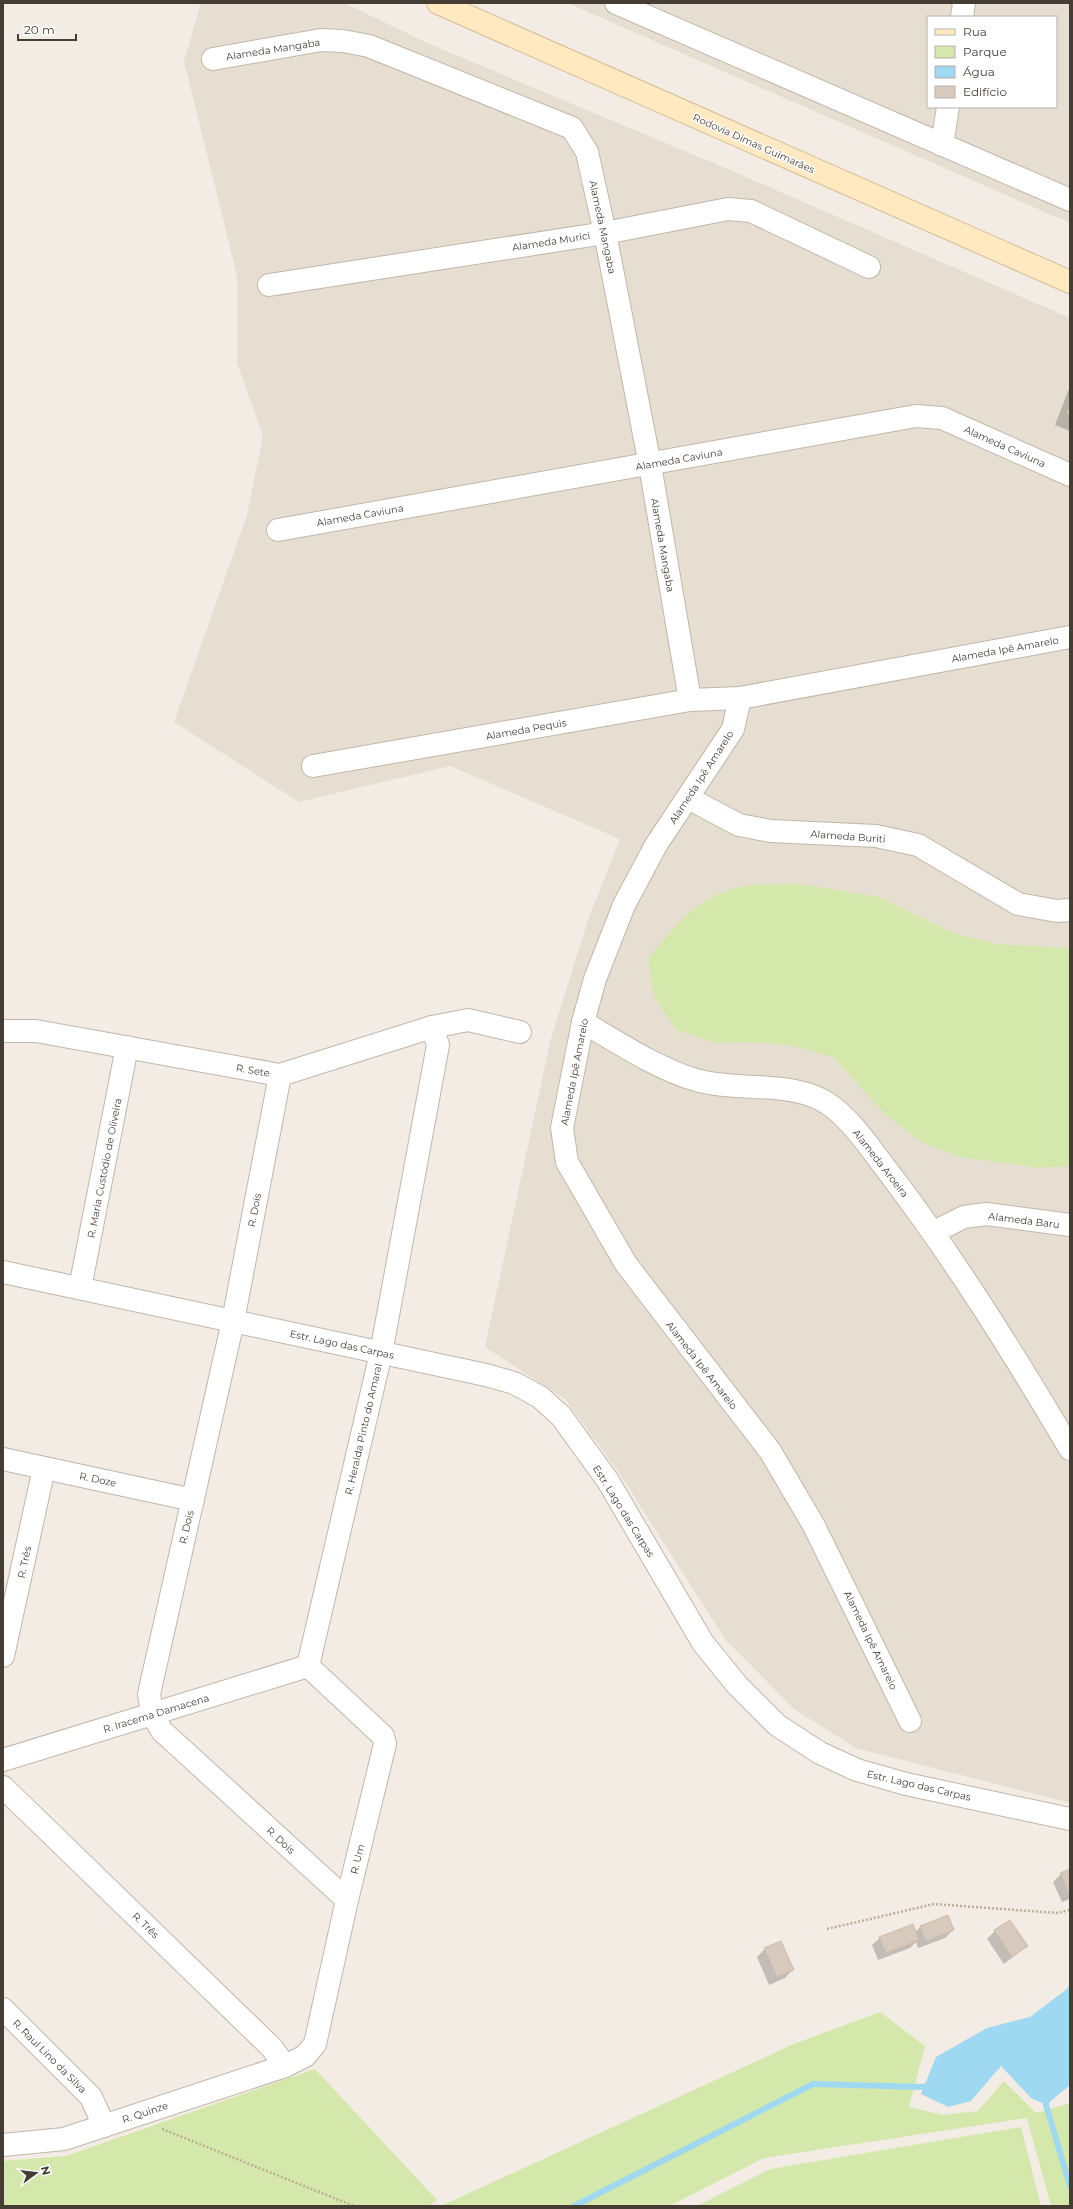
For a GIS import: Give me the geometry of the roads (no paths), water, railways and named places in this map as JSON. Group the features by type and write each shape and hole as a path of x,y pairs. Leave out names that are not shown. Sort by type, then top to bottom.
{"main road":[{"name":"Rodovia Dimas Guimarães","path":"438,3 1070,282"}],"street":[{"path":"962,16 964,3"},
{"path":"622,5 1070,200"},
{"name":"Alameda Mangaba","path":"213,59 320,40 343,41 369,46 572,128 587,152 604,233 650,465 690,700"},
{"path":"942,145 948,108"},
{"name":"Alameda Murici","path":"269,285 604,233 728,209 751,211 869,267"},
{"name":"Alameda Caviuna","path":"278,530 650,465 916,416 942,418 1070,475"},
{"name":"Alameda Ipê Amarelo","path":"910,1721 813,1524 770,1451 626,1264 567,1162 562,1128 583,1022 595,979 624,905 656,845 733,729 740,698 1070,637"},
{"name":"Alameda Pequis","path":"313,766 690,700 740,698"},
{"name":"Alameda Buriti","path":"688,798 740,825 771,831 876,836 918,845 1018,904 1057,911 1070,910"},
{"name":"R. Sete","path":"3,1031 36,1031 280,1075 432,1027 468,1020 520,1032"},
{"name":"Alameda Aroeira","path":"583,1022 642,1056 696,1080 748,1087 798,1091 827,1103 855,1129 934,1232 1008,1345 1070,1449"},
{"name":"R. Heralda Pinto do Amaral","path":"308,1666 381,1353 438,1045 432,1027"},
{"name":"R. Maria Custódio de Oliveira","path":"80,1288 127,1048"},
{"name":"R. Dois","path":"280,1075 233,1321 149,1694 152,1714 162,1731 347,1900"},
{"name":"Alameda Baru","path":"934,1232 964,1217 986,1214 1070,1225"},
{"name":"Estr. Lago das Carpas","path":"3,1272 514,1383 540,1397 561,1416 608,1481 703,1643 737,1685 777,1725 820,1753 857,1770 906,1784 1070,1819"},
{"name":"R. Doze","path":"3,1459 193,1500"},
{"name":"R. Três","path":"3,1656 44,1468"},
{"name":"R. Iracema Damacena","path":"3,1760 308,1666"},
{"name":"R. Um","path":"285,2066 305,2056 315,2044 347,1900 385,1751 383,1736 308,1666"},
{"name":"R. Três","path":"3,1787 272,2048 285,2066"},
{"name":"R. Raul Lino da Silva","path":"3,2009 91,2097 104,2126"},
{"name":"R. Quinze","path":"3,2145 64,2139 285,2066"}],"water":[{"path":"1070,1983 1070,2085 1046,2105 1031,2098 1001,2066 971,2101 948,2107 921,2094 936,2057 987,2028 1030,2017 1067,1989"}],"waterway":[{"path":"574,2206 813,2084 924,2087 930,2084"},
{"path":"1047,2098 1046,2105 1070,2186"}]}
